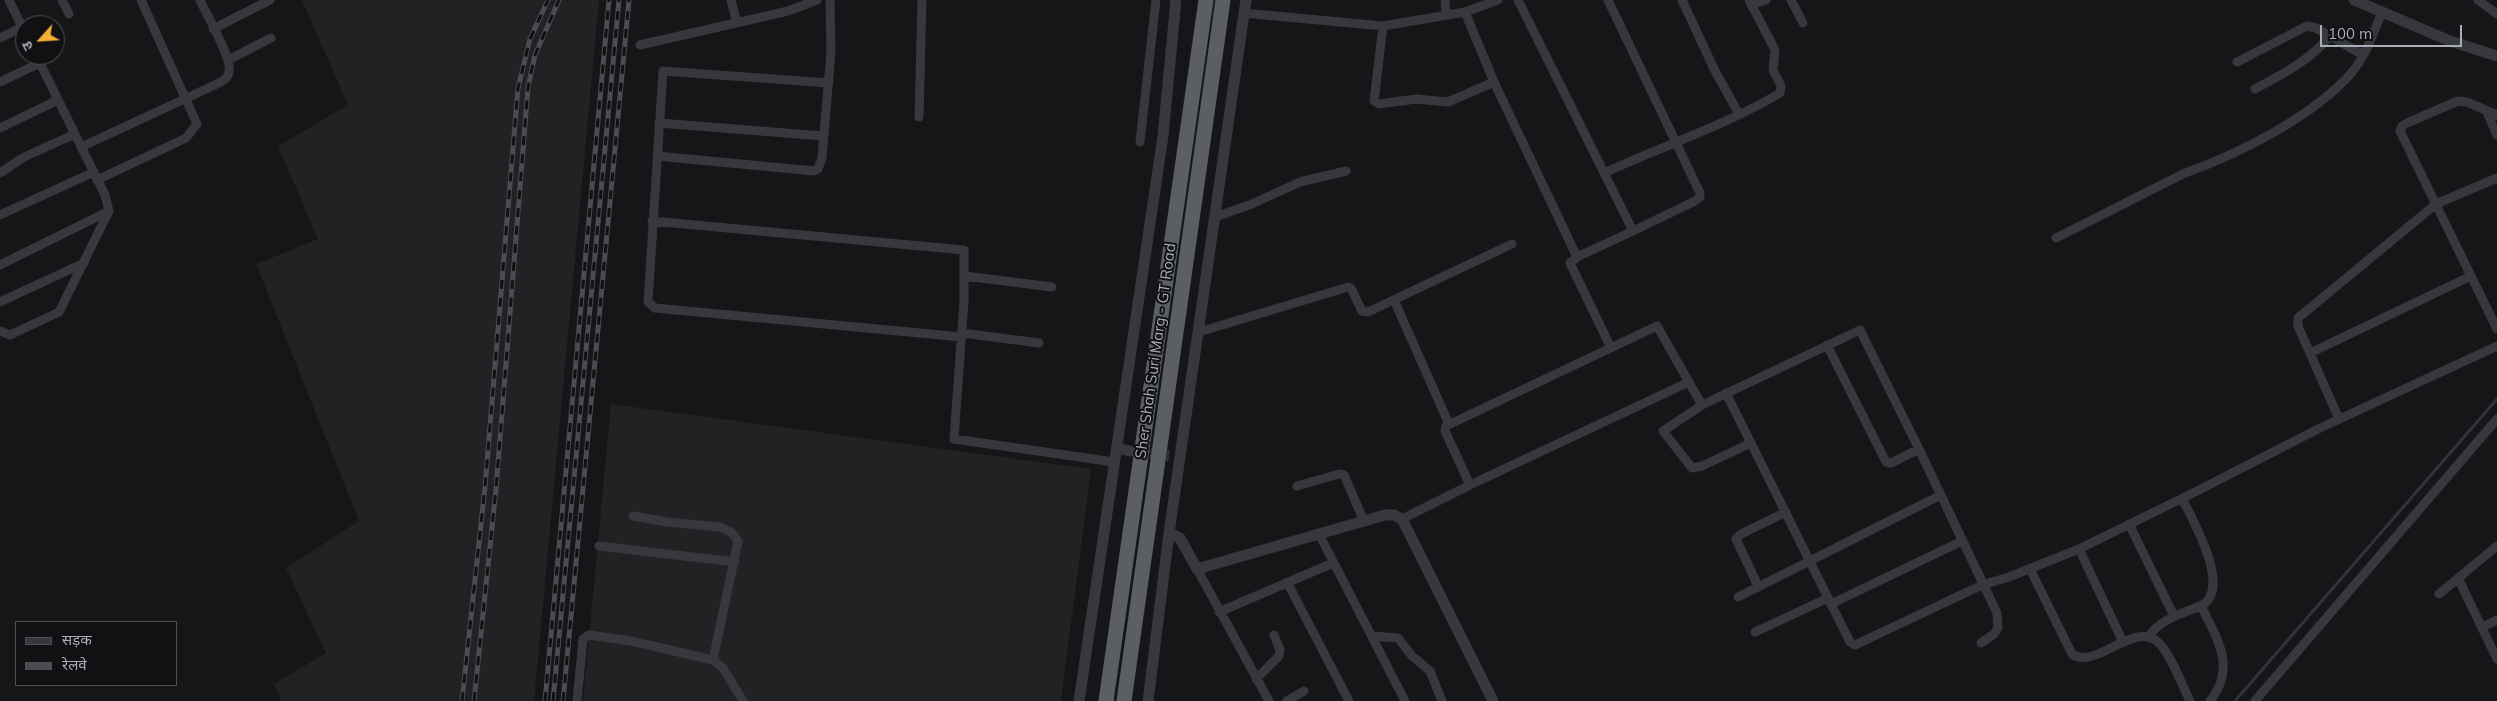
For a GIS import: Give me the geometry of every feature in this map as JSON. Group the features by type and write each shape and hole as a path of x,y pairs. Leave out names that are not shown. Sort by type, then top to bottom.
{"highway":[{"name":"Sher Shah Suri Marg - GT Road","path":"1106,701 1206,0"},
{"name":"Sher Shah Suri Marg - GT Road","path":"1124,701 1223,0"}],"street":[{"path":"9,0 16,15"},
{"path":"62,0 69,14"},
{"path":"0,215 96,176 191,134 196,127 197,122 187,98 141,0"},
{"path":"81,147 224,80 230,71 228,60 200,0"},
{"path":"213,29 270,0"},
{"path":"731,0 737,23"},
{"path":"640,45 788,11 806,2 817,0"},
{"path":"656,156 815,171 821,164 829,83 831,52 830,0"},
{"path":"919,117 922,0"},
{"path":"1140,142 1156,0"},
{"name":"Sher Shah Suri Marg - GT Road","path":"1079,701 1163,136 1176,0"},
{"path":"1148,701 1246,0"},
{"path":"1445,0 1446,15"},
{"path":"1243,14 1383,26 1465,12 1498,0"},
{"path":"1518,0 1633,231"},
{"path":"1608,0 1699,190 1700,197 1570,262 1611,348"},
{"path":"1682,0 1739,114"},
{"path":"1604,173 1649,152 1676,143 1781,92 1773,70 1775,50 1750,3 1766,0"},
{"path":"1791,0 1803,23"},
{"path":"2354,0 2382,13 2497,56"},
{"path":"2478,0 2497,14"},
{"path":"1465,12 1494,82 1577,257"},
{"path":"2056,238 2185,172 2200,168 2278,129 2305,112 2345,79 2364,55 2382,13"},
{"path":"1383,26 1374,96 1374,101 1377,104 1416,99 1448,102 1494,82"},
{"path":"2237,62 2302,28 2311,27 2364,55"},
{"path":"0,38 15,33"},
{"path":"2255,89 2304,62 2318,51 2330,36"},
{"path":"228,60 271,38"},
{"path":"0,82 28,65"},
{"path":"0,331 10,335 56,315 109,211 96,176 41,65"},
{"path":"829,83 665,70 662,75 647,296 652,307 1039,343"},
{"path":"0,128 58,100"},
{"path":"2497,115 2458,101 2400,128 2402,137 2497,329"},
{"path":"2486,110 2497,135"},
{"path":"659,122 823,136"},
{"path":"0,173 24,157 75,134"},
{"path":"1215,217 1252,204 1300,182 1346,171"},
{"path":"2340,419 2298,326 2298,318 2436,204 2497,178"},
{"path":"0,265 109,211"},
{"path":"652,221 962,250 966,254 955,441 1114,462"},
{"path":"1199,332 1348,287 1351,288 1364,313 1512,244"},
{"path":"0,302 84,263"},
{"path":"965,276 1052,287"},
{"path":"2310,353 2471,276"},
{"path":"1394,300 1449,424"},
{"path":"1470,485 1445,431 1445,427 1658,326 1702,405"},
{"path":"1751,443 1698,467 1690,466 1663,431 1702,405 1856,330 1861,330 1919,448 1982,585 1994,606 1999,624 1994,634 1981,643"},
{"path":"1827,345 1886,462 1891,463 1919,448"},
{"path":"1726,393 1850,642 1855,645 1982,585 2030,569 2079,549 2340,419 2497,346"},
{"path":"1197,569 1388,515 1402,519 1689,382"},
{"path":"2255,701 2497,419"},
{"path":"1117,448 1130,450"},
{"path":"1169,456 1181,458"},
{"path":"1297,486 1344,475 1364,521"},
{"path":"1738,597 1940,496"},
{"path":"2148,637 2159,624 2201,606 2208,600 2211,594 2210,557 2182,498"},
{"path":"1758,586 1736,539 1741,534 1786,512"},
{"path":"632,516 725,529 738,541 714,660"},
{"path":"1402,519 1493,701"},
{"path":"2129,524 2174,616"},
{"path":"1170,533 1176,535 1181,540 1269,701"},
{"path":"1319,534 1405,701"},
{"path":"1755,632 1830,601 1962,541"},
{"path":"599,546 735,562"},
{"path":"2439,594 2497,546"},
{"path":"2079,549 2123,642"},
{"path":"1219,612 1333,563"},
{"path":"2030,569 2074,656 2090,657 2123,642 2148,637 2158,642 2163,648 2190,701"},
{"path":"2458,578 2497,660"},
{"path":"1287,582 1349,701"},
{"path":"2201,606 2224,655 2219,687 2210,701"},
{"path":"2482,627 2497,620"},
{"path":"577,701 583,639 587,635 631,641 714,660 723,668 743,701"},
{"path":"1256,678 1280,656 1280,650 1274,635"},
{"path":"1372,636 1398,638 1412,656 1430,671 1442,701"},
{"path":"1287,701 1304,691"}],"shaded area":[{"path":"302,0 599,0 534,701 281,701 274,684 326,653 286,568 359,521 256,264 318,239 278,146 348,105"},
{"path":"611,404 1091,469 1061,701 583,701"}],"waterway":[{"path":"2235,701 2497,399"}],"tunnel":[{"path":"1134,451 1169,456"}],"railway":[{"path":"462,701 485,487 518,88 530,39 548,0"},
{"path":"474,701 496,489 528,87 535,55 559,0"},
{"path":"545,701 609,0"},
{"path":"553,701 619,0"},
{"path":"563,701 629,0"}]}
